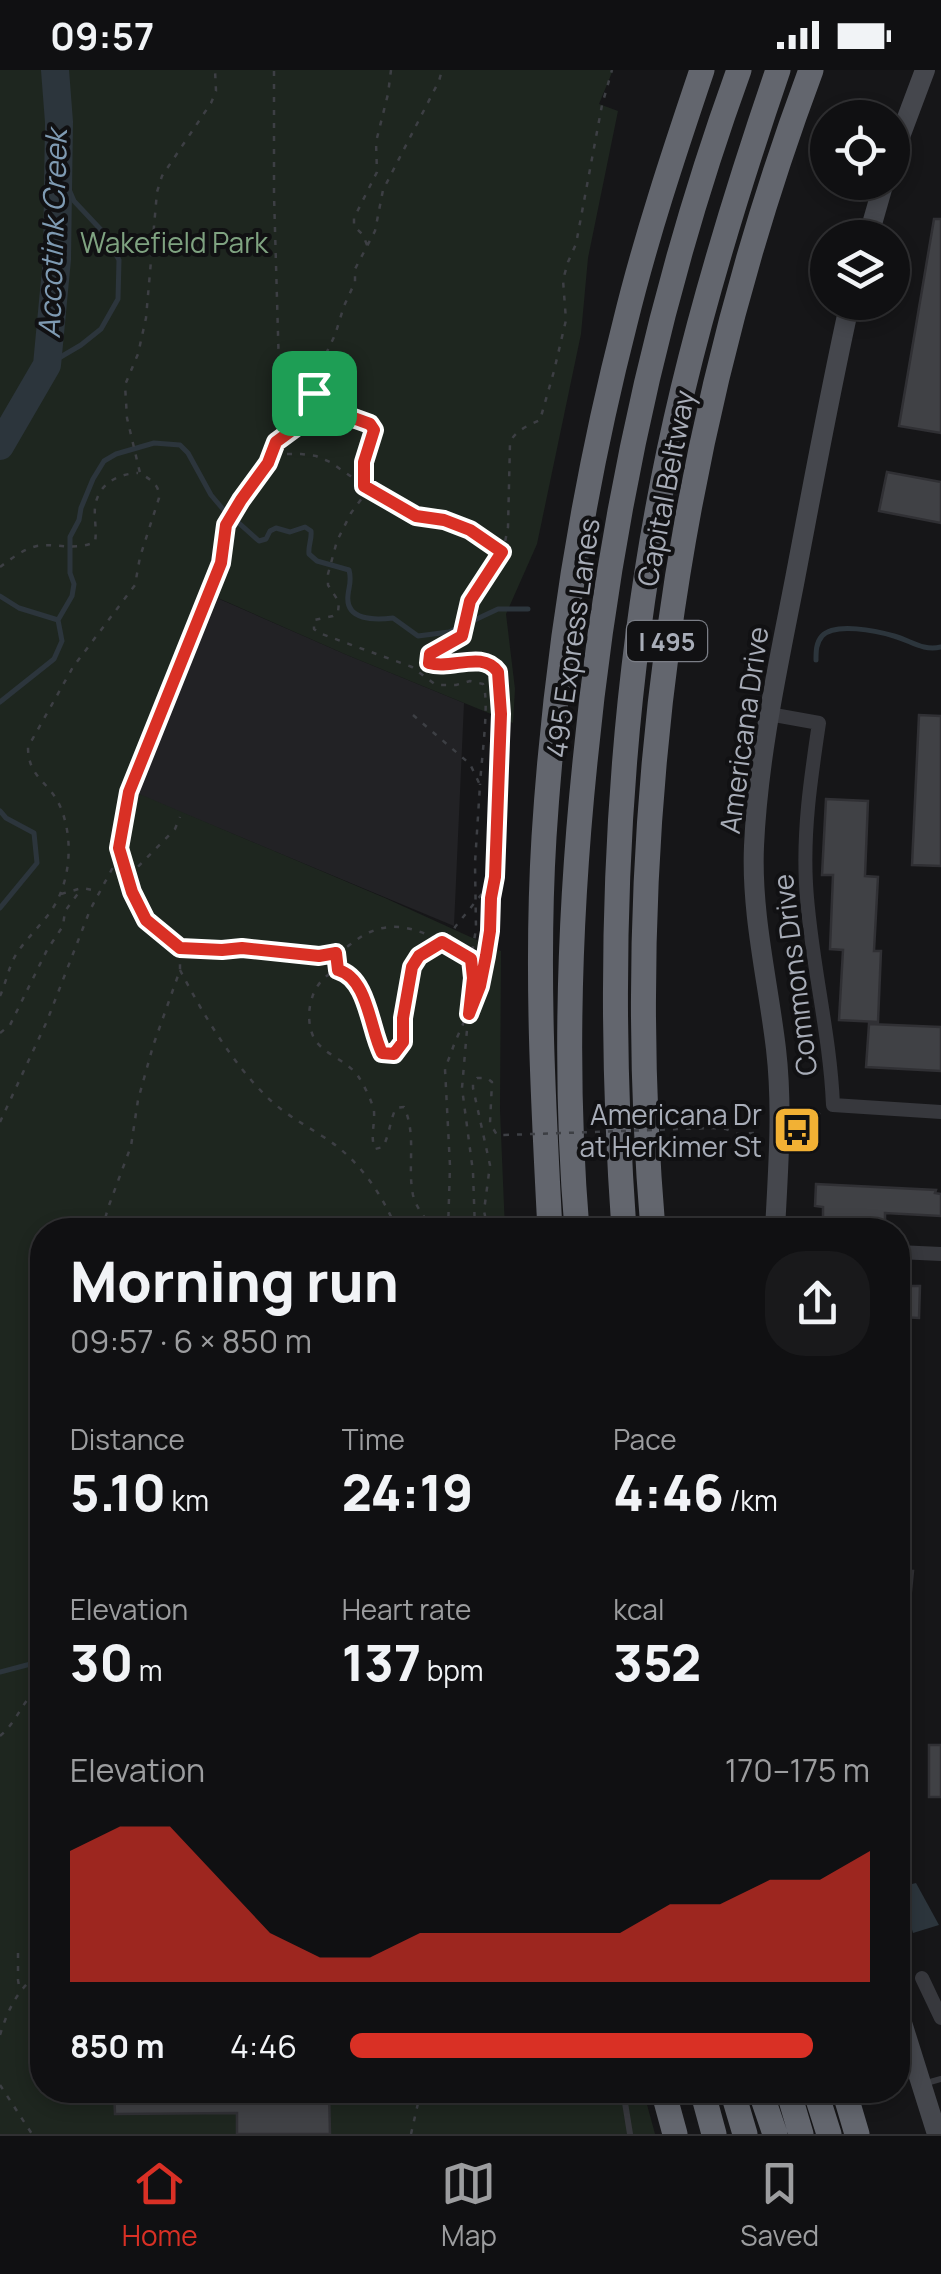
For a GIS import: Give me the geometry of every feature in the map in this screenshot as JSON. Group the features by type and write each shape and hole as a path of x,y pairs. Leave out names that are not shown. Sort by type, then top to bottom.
{"highway":[{"path":"549,1218 541,1046 541,909 562,656 591,471 620,344 663,189 702,70"},
{"name":"495 Express Lanes","path":"576,1218 569,1077 574,891 603,607 634,438 660,328 702,178 740,70"},
{"name":"I 495","path":"623,1218 616,1041 616,891 636,652 655,525 683,389 718,257 778,70"},
{"name":"Capital Beltway","path":"652,1218 646,1120 645,910 664,659 687,519 718,370 760,222 811,70"},
{"path":"667,2103 675,2134"},
{"path":"706,2103 714,2134"},
{"path":"736,2103 745,2134"},
{"path":"764,2103 775,2134"},
{"path":"792,2103 801,2134"},
{"path":"820,2103 828,2134"},
{"path":"848,2103 857,2134"}],"street":[{"path":"910,108 924,70"},
{"name":"Americana Drive","path":"776,1218 781,1106 756,912 758,788 846,320"},
{"name":"Commons Drive","path":"769,714 819,723 808,793 806,882 833,1106 941,1112"},
{"path":"910,1253 941,1254"},
{"path":"922,1978 941,2018"},
{"path":"910,2036 931,2082 937,2134"}],"lane":[{"path":"625,2103 630,2134"}],"path":[{"path":"140,473 127,418 126,385 146,318 157,192 162,176 211,103 216,91 215,70"},
{"path":"0,1122 48,1021 112,868 129,792 221,563 226,525 273,454 280,403 274,70"},
{"path":"367,246 364,235 354,226 354,218 377,172 376,142 391,70"},
{"path":"276,442 295,428 314,393 322,360 336,335 355,282 355,269 375,231 383,190 442,70"},
{"path":"448,1218 446,1070 480,986 490,931 501,714 495,666 484,661 438,666 429,663 428,658 462,636 470,601 502,552 508,527 510,443 524,427 540,420 554,371 566,320 563,280 576,244 612,70"},
{"path":"314,393 334,411 370,424 374,430 364,462 360,502 337,542 328,574 328,585 339,602 338,612 314,620 314,629 318,634 412,667 436,685 470,681 482,684 486,691 474,878 476,929 462,1088 475,1218"},
{"path":"273,454 316,456 416,516 444,520 470,530 502,552"},
{"path":"0,566 41,545 77,547 95,542 95,502 111,479 140,473 160,490 135,585 72,666 28,747 32,770 60,806 66,831 67,874 54,906 16,954 0,996"},
{"path":"413,715 470,764 480,784"},
{"path":"128,877 175,830 180,817"},
{"path":"119,848 146,920 180,948 242,948 319,956 336,953 369,932 396,926 416,930 471,959"},
{"path":"425,1218 413,1194 410,1122 404,1107 396,1108 383,1147 376,1149 374,1110 359,1078 314,1040 308,1020 312,998 324,976 338,970 347,972 373,1021 378,1047 382,1053 394,1054 403,1042 412,967 419,956 453,934 495,877"},
{"path":"60,894 82,888 99,892"},
{"path":"0,1033 10,1025 63,926 64,911 82,888"},
{"path":"105,1218 132,1146 138,1100 180,970 180,948"},
{"path":"336,953 338,970"},
{"path":"180,970 219,1036 264,1094 361,1168 391,1218"},
{"path":"485,1218 490,1164 473,1088 477,1078 492,1082 490,1124 497,1135 711,1128"},
{"path":"0,1736 30,1695"},
{"path":"18,1953 20,1992"},
{"path":"0,2035 13,2001 30,1980"},
{"path":"0,2085 32,2134"},
{"path":"411,2134 418,2103"}],"shaded area":[{"path":"217,598 464,703 454,926 137,794"},
{"path":"916,1883 939,1925 913,1933 910,1884"}],"green space":[{"name":"Wakefield Park","path":"0,70 613,70 599,104 618,111 588,258 581,334 537,544 506,614 515,689 513,723 218,598 137,793 501,951 500,1110 504,1218 30,1218 30,2103 647,2103 655,2134 0,2134"}],"building":[{"path":"934,219 941,219 941,433 899,426"},
{"path":"887,472 941,482 941,523 879,511"},
{"path":"919,715 941,716 941,866 912,865"},
{"path":"826,799 868,801 865,876 878,877 874,951 881,951 878,1022 839,1020 843,950 830,949 833,875 822,875"},
{"path":"869,1024 941,1027 941,1071 866,1067"},
{"path":"816,1184 936,1190 941,1194 941,1216 885,1213 885,1218 823,1217 823,1207 815,1206"},
{"path":"910,1286 920,1286 919,1318 910,1318"},
{"path":"929,1745 941,1745 941,1797 929,1797"},
{"path":"115,2103 329,2103 330,2134 237,2134 237,2113 115,2114"}],"waterway":[{"name":"Accotink Creek","path":"0,446 47,365 57,259 59,122 55,70"},
{"path":"47,365 101,329 118,299 119,260 104,233 74,201 58,164"},
{"path":"58,620 72,596 74,584 70,573 70,537 93,479 104,461 154,443 180,445 211,495 259,541 276,528 290,532 305,527 311,531 309,554 317,561 349,570 348,604 356,614 393,618 418,636 449,632 498,609 528,609"},
{"name":"Accotink Creek","path":"0,596 19,608 58,620 62,641 54,659 0,702"},
{"path":"816,660 820,639 836,629 867,630 923,647 941,647"},
{"name":"Accotink Creek","path":"0,811 34,833 37,863 0,908"},
{"path":"0,1672 30,1664"}],"place":[{"name":"Americana Dr at Herkimer St","path":"797,1130"}],"route":[{"path":"314,393 334,411 370,424 374,430 364,462 364,486 416,516 444,520 470,530 502,552 466,609 462,636 428,658 433,666 490,663 498,672 500,684 495,877 480,986 469,1014 471,959 442,942 419,956 408,986 403,1042 394,1054 382,1053 378,1047 373,1021 354,980 347,972 338,970 336,953 319,956 242,948 180,948 146,920 132,892 119,848 129,792 221,563 226,525 259,478 276,442 295,428 314,393"}]}
